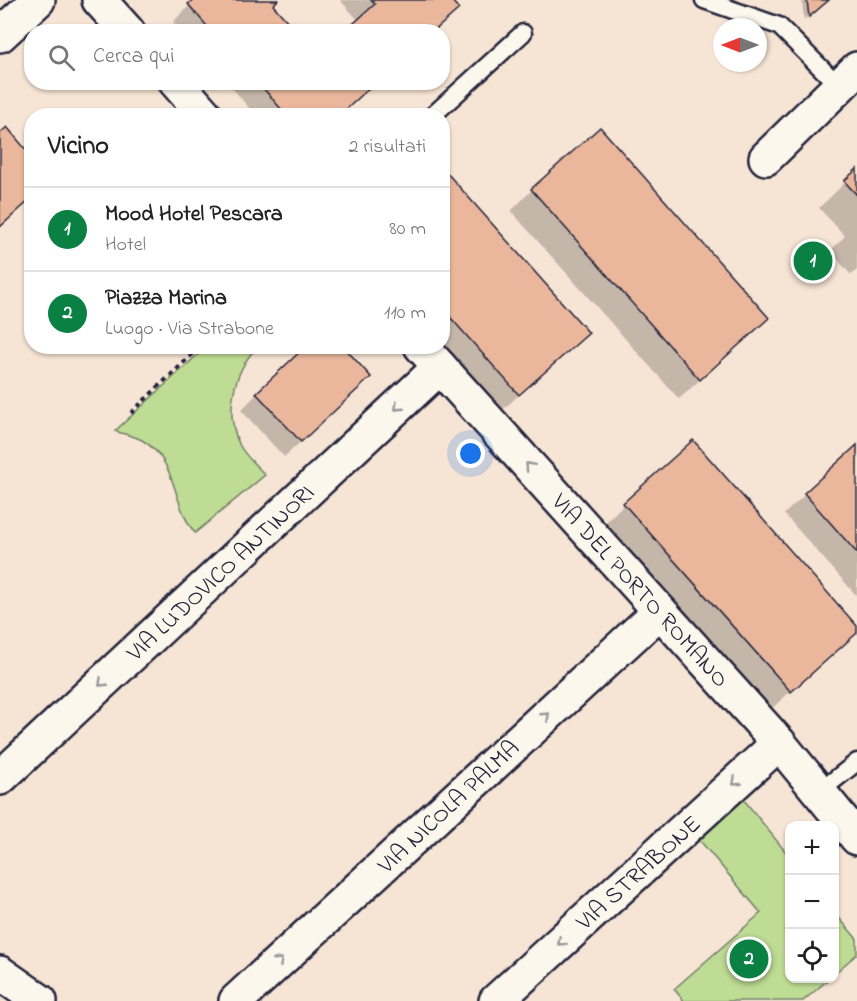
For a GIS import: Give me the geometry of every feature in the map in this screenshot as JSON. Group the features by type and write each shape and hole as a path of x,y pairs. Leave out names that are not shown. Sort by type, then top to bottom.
{"street":[{"path":"0,35 38,0"},
{"path":"99,0 121,24"},
{"path":"766,158 848,77"},
{"path":"183,90 199,108"},
{"name":"VIA DEL PORTO ROMANO","path":"431,357 779,743 857,838"},
{"name":"VIA LUDOVICO ANTINORI","path":"0,778 431,357"},
{"name":"VIA NICOLA PALMA","path":"236,1001 659,612"},
{"name":"VIA STRABONE","path":"496,1001 779,743"},
{"path":"0,973 40,1001"}],"lane":[{"path":"704,0 779,26 848,77"},
{"path":"441,108 523,33"},
{"path":"819,792 857,762"}],"path":[{"path":"131,413 193,354"}],"green space":[{"path":"198,354 251,354 237,381 232,407 233,421 240,446 265,475 195,533 187,522 163,460 142,440 115,431"},
{"path":"740,795 785,851 785,983 824,983 803,1001 684,1001 674,989 761,913 696,836"},
{"path":"839,918 857,939 857,954 839,970"}],"building":[{"path":"193,0 278,0 273,5 290,24 205,24 188,4"},
{"path":"371,0 451,0 459,9 442,24 353,24 375,4"},
{"path":"807,0 829,0 809,17"},
{"path":"265,90 367,90 348,108 280,108"},
{"path":"7,127 24,147 24,205 0,227 0,133"},
{"path":"600,127 769,318 700,380 531,189"},
{"path":"857,169 857,195 844,181"},
{"path":"450,176 589,333 519,395 450,317"},
{"path":"297,354 350,354 371,377 301,442 256,393"},
{"path":"693,440 857,626 857,633 791,692 623,503"},
{"path":"857,445 857,553 804,493"}],"place":[{"name":"Mood Hotel Pescara","path":"813,261"},
{"name":"Piazza Marina","path":"749,959"}]}
